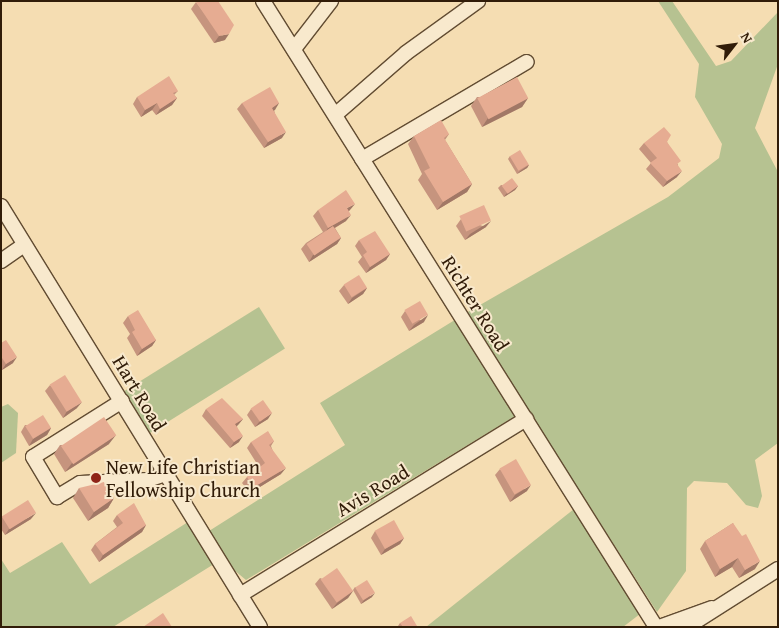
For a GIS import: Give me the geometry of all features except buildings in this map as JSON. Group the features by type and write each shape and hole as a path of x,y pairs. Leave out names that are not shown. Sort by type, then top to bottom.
{"street":[{"name":"Richter Road","path":"264,1 657,627"},
{"path":"294,49 331,1"},
{"path":"335,115 406,53 478,1"},
{"path":"362,159 527,62"},
{"name":"Hart Road","path":"3,212 122,401 260,627"},
{"path":"1,261 24,245"},
{"path":"122,401 33,457 57,497 80,483 148,480 165,474"},
{"name":"Avis Road","path":"240,594 526,419"},
{"path":"687,627 778,568"},
{"path":"657,627 705,607 716,608"}],"green space":[{"path":"658,1 672,1 716,66 731,61 778,12 778,64 755,128 778,172 778,443 755,460 762,496 758,508 746,505 727,483 694,481 687,488 686,571 657,612 466,313 668,197 719,158 722,144 695,97 699,64"},
{"path":"259,307 285,349 148,434 122,393"},
{"path":"458,318 517,415 246,580 234,570 209,531 345,445 320,403"},
{"path":"8,404 18,413 16,453 1,463 1,407"},
{"path":"574,509 640,614 623,627 426,627"},
{"path":"188,522 214,564 113,627 1,627 1,559 10,573 62,542 90,584"}],"place":[{"name":"New Life Christian Fellowship Church","path":"96,478"}]}
